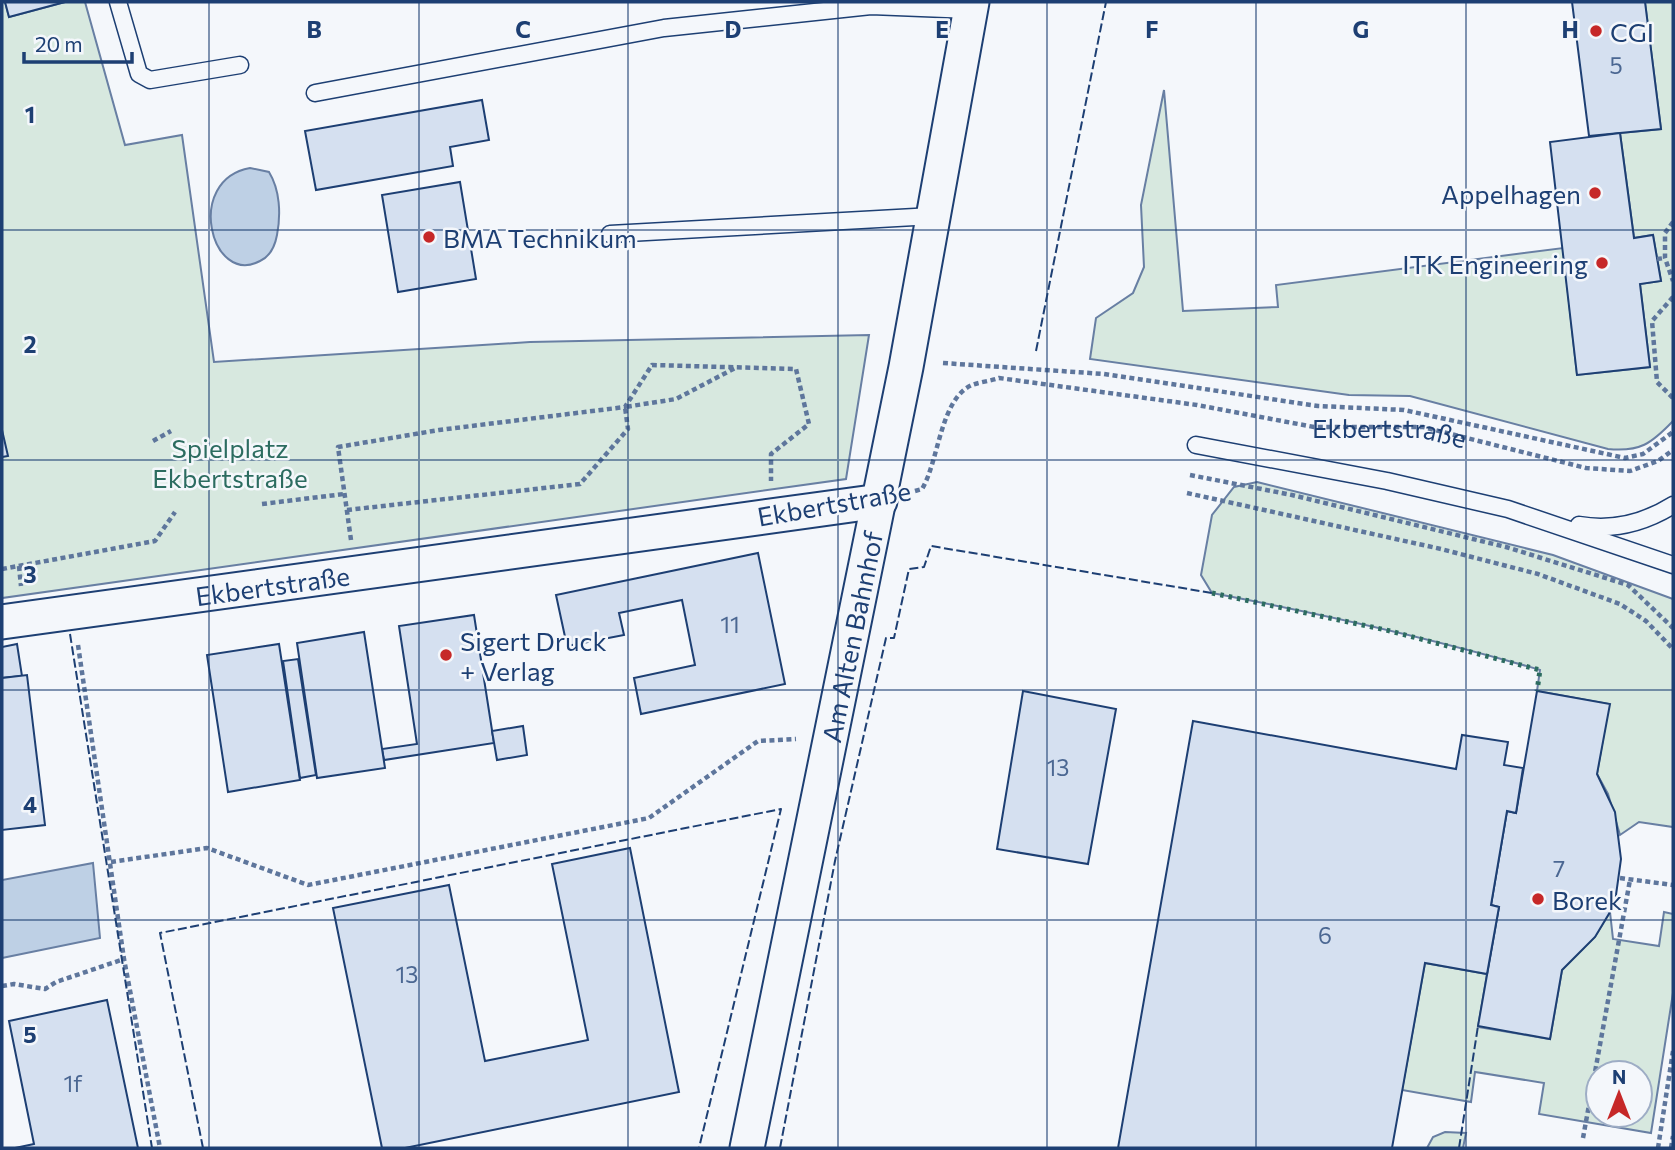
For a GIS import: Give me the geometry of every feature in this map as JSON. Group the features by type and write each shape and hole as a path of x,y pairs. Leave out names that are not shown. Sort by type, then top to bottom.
{"street":[{"name":"Am Alten Bahnhof","path":"747,1148 829,736 880,501 972,6"},
{"name":"Ekbertstraße","path":"2,622 880,501"}],"lane":[{"path":"118,2 139,74 150,80 240,65"},
{"path":"315,93 664,28 872,6 972,6"},
{"path":"610,234 933,216"},
{"path":"1196,445 1387,481 1597,528 1647,520 1673,505"},
{"path":"1507,509 1673,565"}],"path":[{"path":"1673,222 1665,233 1665,258 1673,281"},
{"path":"1657,259 1665,258"},
{"path":"1673,297 1652,321 1657,382 1673,398"},
{"path":"908,358 971,367 1104,374 1318,406 1404,410 1625,458 1643,454 1673,432"},
{"path":"347,510 580,484 628,429 625,407 652,365 740,365 796,369 809,424 771,454 772,515"},
{"path":"356,572 338,447 439,430 676,399 740,365"},
{"name":"Ekbertstraße","path":"880,501 922,489 930,475 950,406 969,386 999,378 1198,405 1314,427 1423,427 1586,468 1630,471 1658,461 1673,450"},
{"path":"153,441 171,431"},
{"path":"1190,475 1292,495 1506,547 1604,577 1628,585 1673,628"},
{"path":"262,504 344,494"},
{"path":"1187,494 1441,549 1538,574 1620,604 1646,621 1673,649"},
{"path":"2,569 155,541 175,512"},
{"path":"73,611 124,959 160,1148"},
{"path":"111,862 207,848 307,885 649,818 758,741 829,736"},
{"path":"1620,878 1673,885"},
{"path":"1583,1138 1630,880"},
{"path":"2,986 13,984 45,989 56,982 124,959"},
{"path":"1658,1148 1673,1051"},
{"path":"1671,1148 1673,1136"}],"green space":[{"name":"Spielplatz Ekbertstraße","path":"2,2 5,2 9,17 65,2 85,2 125,145 182,135 214,362 530,342 869,335 846,479 2,598"},
{"path":"1645,2 1673,2 1673,421 1651,441 1637,448 1608,449 1410,396 1349,395 1090,359 1096,318 1133,293 1144,267 1141,205 1164,90 1183,311 1278,307 1276,285 1563,248 1577,375 1650,367 1640,284 1661,281 1653,235 1634,238 1620,133 1661,129"},
{"path":"1257,482 1553,555 1673,599 1673,827 1639,822 1620,835 1608,794 1597,774 1609,704 1537,691 1540,670 1499,658 1377,627 1212,593 1201,575 1212,515 1234,487"},
{"path":"1610,912 1613,939 1659,946 1664,912 1673,914 1673,993 1654,1114 1654,1059 1584,1059 1584,1122 1539,1114 1544,1083 1475,1072 1471,1102 1402,1090 1425,963 1487,974 1478,1027 1550,1039 1562,970 1595,937"},
{"path":"1627,1129 1652,1129 1651,1133"},
{"path":"1445,1132 1466,1133 1463,1148 1427,1148 1433,1137"}],"water":[{"path":"250,168 269,172 273,179 279,202 279,219 274,247 270,253 260,261 243,265 228,259 218,246 212,229 211,210 217,191 229,177"},
{"path":"93,863 100,938 2,958 2,880"}],"building":[{"path":"5,2 65,2 9,17"},
{"path":"1572,2 1645,2 1661,129 1589,136"},
{"path":"482,100 489,140 450,147 453,166 316,190 305,131"},
{"path":"1620,133 1634,238 1653,235 1661,281 1640,284 1650,367 1577,375 1550,142"},
{"name":"BMA Technikum","path":"460,182 476,279 398,292 382,195"},
{"path":"2,430 8,456 2,457"},
{"path":"758,553 785,684 641,714 634,678 695,665 682,600 619,613 624,635 567,646 556,595"},
{"path":"474,615 494,743 384,760 382,749 417,744 399,626"},
{"path":"364,632 385,768 317,778 297,643"},
{"path":"17,644 22,676 2,678 2,647"},
{"path":"279,644 300,780 228,792 207,655"},
{"path":"298,659 316,775 300,778 283,661"},
{"path":"27,675 45,825 2,830 2,678"},
{"path":"1023,691 1116,709 1088,864 997,849"},
{"path":"1537,691 1610,704 1597,774 1615,812 1621,859 1616,895 1610,912 1595,937 1562,970 1550,1039 1478,1026 1499,907 1491,905 1507,811 1516,813"},
{"path":"1193,721 1456,769 1462,735 1508,742 1504,765 1523,768 1516,813 1507,811 1491,905 1499,907 1487,974 1425,963 1392,1148 1118,1148"},
{"path":"523,726 527,755 497,760 492,731"},
{"path":"630,848 679,1092 405,1148 382,1148 333,908 449,885 485,1061 588,1040 552,864"},
{"path":"107,1000 138,1148 15,1148 34,1144 9,1021"}],"hedge":[{"path":"1212,593 1386,630 1540,670 1537,691"}],"fence":[{"path":"1036,351 1106,2"},
{"path":"780,1148 835,861 886,638 894,638 909,569 924,567 931,546 1212,593"},
{"path":"70,634 152,1148"},
{"path":"203,1148 160,933 781,809 699,1148"},
{"path":"1459,1148 1478,1026"}],"place":[{"name":"CGI","path":"1596,31"},
{"name":"Appelhagen","path":"1595,193"},
{"name":"BMA Technikum","path":"429,237"},
{"name":"ITK Engineering","path":"1602,263"},
{"name":"Sigert Druck + Verlag","path":"446,655"},
{"name":"Borek","path":"1538,899"}]}
